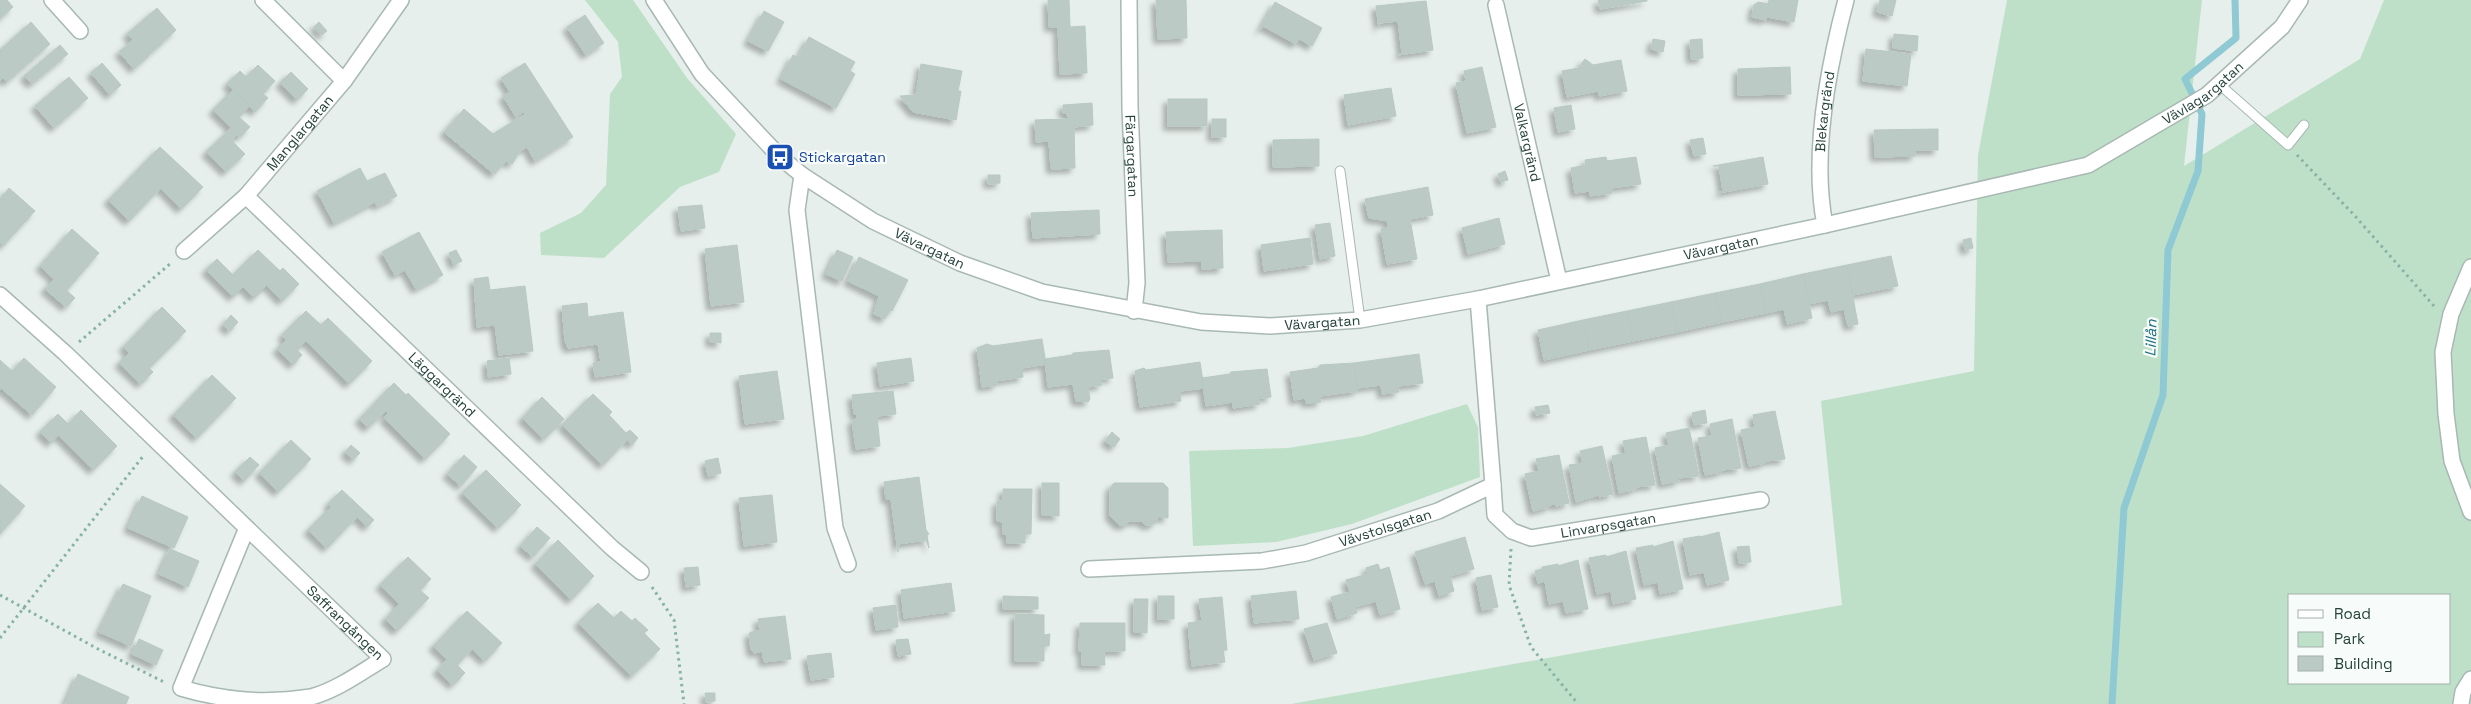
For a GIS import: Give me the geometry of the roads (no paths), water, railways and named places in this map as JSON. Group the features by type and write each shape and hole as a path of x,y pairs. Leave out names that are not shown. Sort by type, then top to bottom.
{"street":[{"path":"52,0 80,31"},
{"path":"263,0 344,81"},
{"name":"Manglargatan","path":"184,251 246,196 344,81 401,0"},
{"name":"Vävargatan","path":"654,0 702,74 780,157 802,175 873,221 960,263 1042,292 1134,311 1201,322 1270,326 1360,320 1478,300 1826,225 2088,165"},
{"name":"Färgargatan","path":"1128,0 1137,284 1134,311"},
{"name":"Blekargränd","path":"1826,225 1821,205 1821,137 1836,38 1846,0"},
{"name":"Vävlagargatan","path":"2088,165 2207,95 2282,27 2300,0"},
{"name":"Valkargränd","path":"1496,5 1559,282"},
{"path":"802,175 797,210 803,271 836,528 848,564"},
{"name":"Läggargränd","path":"246,196 605,541 641,572"},
{"path":"2471,267 2451,314 2443,352 2452,461 2471,512"},
{"name":"Saffrangången","path":"0,295 65,353 246,530 382,659 348,681 312,696 268,702 230,700 181,688 246,530"},
{"path":"1478,300 1493,485"},
{"name":"Linvarpsgatan","path":"1493,485 1494,515 1512,531 1531,538 1761,500"},
{"name":"Vävstolsgatan","path":"1089,569 1262,561 1306,553 1438,511 1493,485"},
{"path":"2461,704 2463,692 2471,679"}],"lane":[{"path":"2219,84 2288,145 2304,125"},
{"path":"1340,171 1360,320"}],"waterway":[{"name":"Lillån","path":"2112,704 2124,508 2163,395 2168,250 2198,171 2202,114 2185,79 2236,38 2235,0"}],"place":[{"name":"Stickargatan","path":"780,157"}]}
